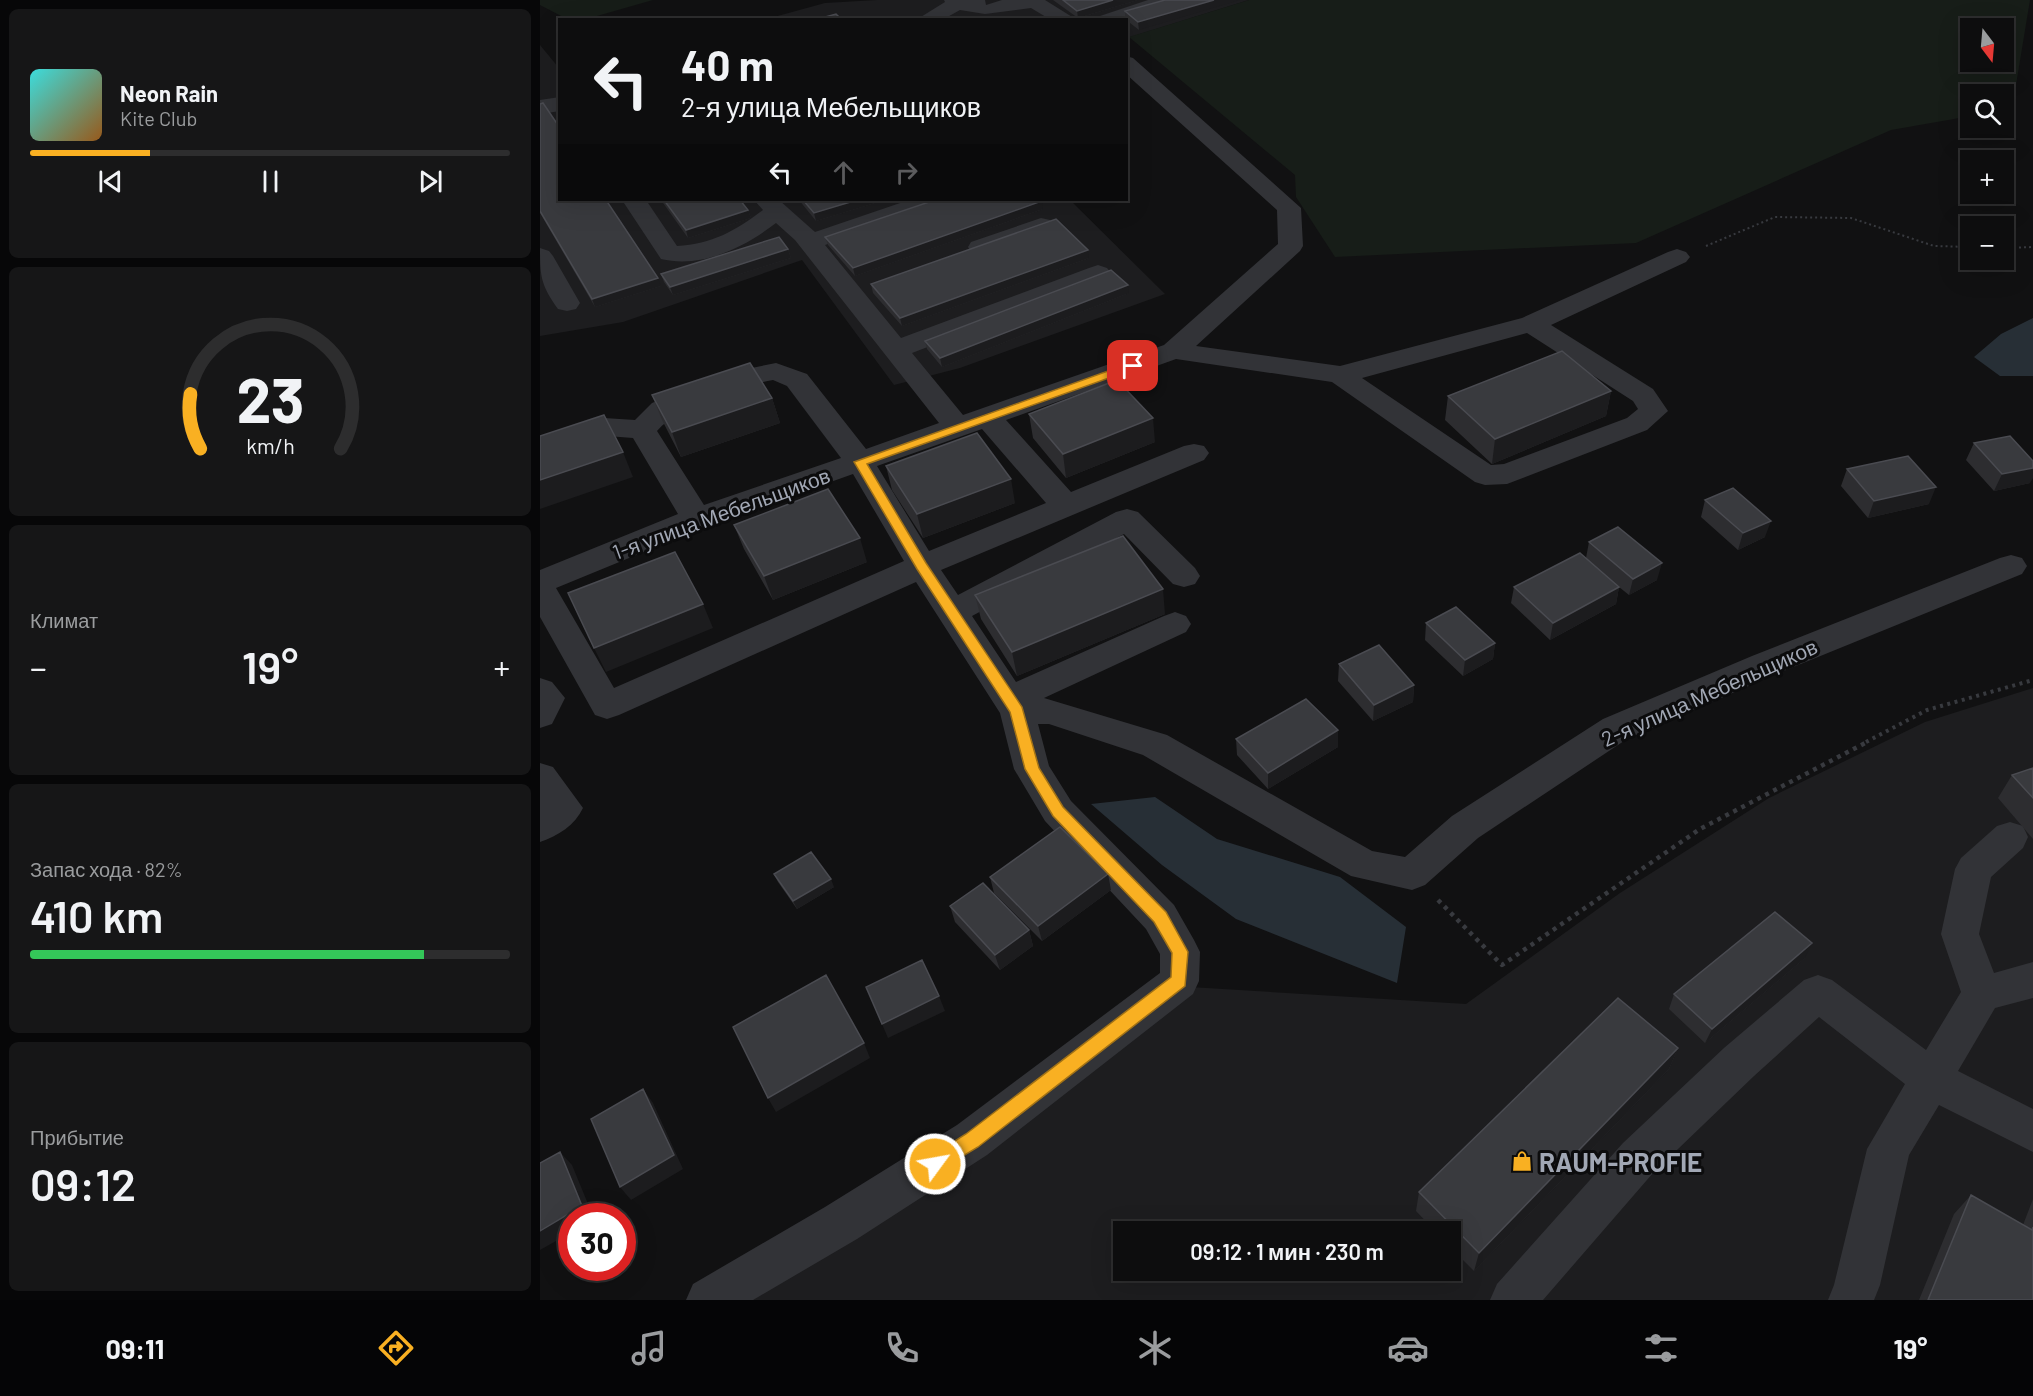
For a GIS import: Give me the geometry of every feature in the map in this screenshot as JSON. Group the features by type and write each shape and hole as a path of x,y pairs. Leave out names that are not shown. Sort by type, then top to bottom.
{"street":[{"path":"1113,18 1168,0"},
{"path":"929,18 956,2 985,8 1035,1 1064,18"},
{"path":"1128,64 1289,208 1291,246 1174,351"},
{"path":"540,107 558,104"},
{"path":"635,201 670,254 704,253 739,241 807,239 928,201"},
{"path":"739,241 771,205 862,289 897,349 957,427"},
{"path":"963,253 1041,225"},
{"path":"540,256 567,303"},
{"path":"1174,351 1340,375 1531,324 1677,257"},
{"path":"897,349 1098,273"},
{"path":"1340,375 1485,475 1507,474 1518,470 1637,424 1654,411 1643,396 1531,324"},
{"name":"1-я улица Мебельщиков","path":"540,582 696,519 1174,351"},
{"path":"642,430 662,409 732,380 776,371 797,380 860,462 922,566 1013,705 1032,769 1058,811 1160,917 1180,952 1179,981 972,1140 709,1300"},
{"path":"987,417 1066,506"},
{"path":"540,452 604,427 642,430"},
{"path":"642,430 681,490 696,519"},
{"path":"540,588 607,706 922,566 1194,453"},
{"path":"952,612 1127,519 1184,576"},
{"name":"2-я улица Мебельщиков","path":"1412,874 1465,827 1615,729 1764,665 2011,566"},
{"path":"1013,705 1175,624"},
{"path":"540,692 548,698 540,715"},
{"path":"1013,705 1049,711 1155,745 1364,865 1412,874"},
{"path":"540,777 565,808 540,827"},
{"path":"1982,994 1960,934 1974,869 2010,837"},
{"path":"1851,1300 1857,1285 1889,1149 1982,994 2033,980"},
{"path":"1513,1300 1638,1158 1739,1062 1818,993 1932,1079 2033,1131"}],"path":[{"path":"1677,257 1775,217 1851,218 1935,246 1960,247"},
{"path":"2014,248 2033,247"},
{"path":"1412,874 1502,965 1700,829 1927,710 2033,680"}],"shaded area":[{"path":"540,0 653,0 590,18 565,18 540,5"},
{"path":"877,0 1249,0 1128,38 1128,18 1030,18 1027,16 1014,18 770,18 825,3"},
{"path":"1249,0 2030,0 2014,97 2014,84 1960,84 1960,118 1891,130 1636,243 1335,257 1296,197 1295,175 1129,37"},
{"path":"540,45 558,67 558,201 1071,201 1165,294 960,368 894,385 802,260 623,322 540,336"},
{"path":"2033,318 2033,376 2000,376 1974,357 2001,334"},
{"path":"2033,688 2033,1300 725,1300 1190,987 1466,1004 1620,893 1769,798 1925,722"},
{"path":"1155,797 1217,839 1340,877 1406,927 1397,983 1236,919 1162,865 1091,804"}],"building":[{"path":"1063,0 1113,0 1077,11"},
{"path":"1165,0 1214,0 1138,22 1125,11"},
{"path":"836,14 840,18 821,18"},
{"path":"543,103 558,125 558,201 607,201 658,278 592,299 540,211 540,104"},
{"path":"665,201 741,201 748,210 686,230"},
{"path":"804,201 854,201 814,213"},
{"path":"932,201 1042,201 853,268 825,237"},
{"path":"1056,219 1088,250 900,318 871,284"},
{"path":"779,237 788,249 670,287 661,274"},
{"path":"1111,270 1128,285 940,358 925,341"},
{"path":"1562,351 1611,391 1495,439 1448,396"},
{"path":"750,363 772,398 672,432 652,395"},
{"path":"1117,380 1153,418 1063,454 1029,414"},
{"path":"604,415 623,452 540,480 540,436"},
{"path":"977,433 1011,479 917,514 886,466"},
{"path":"2010,436 2033,461 2033,468 2002,474 1974,443"},
{"path":"1908,456 1936,487 1874,501 1847,469"},
{"path":"1733,488 1771,521 1743,533 1705,500"},
{"path":"828,489 860,538 764,576 734,525"},
{"path":"1618,527 1662,563 1633,579 1589,542"},
{"path":"1123,536 1163,589 1012,652 975,595"},
{"path":"675,552 703,604 594,648 568,593"},
{"path":"1580,553 1619,587 1553,623 1514,587"},
{"path":"1456,607 1495,643 1465,660 1426,623"},
{"path":"1379,645 1414,685 1374,705 1339,664"},
{"path":"1306,699 1338,730 1268,773 1236,739"},
{"path":"2033,768 2033,798 2012,775"},
{"path":"1060,827 1108,874 1038,926 990,877"},
{"path":"811,852 831,879 793,901 774,874"},
{"path":"983,883 1029,930 995,955 950,906"},
{"path":"1775,912 1812,943 1712,1029 1674,994"},
{"path":"922,960 939,996 882,1024 866,987"},
{"path":"826,975 864,1043 768,1098 733,1027"},
{"path":"1618,998 1678,1048 1479,1253 1461,1235 1461,1221 1448,1221 1419,1192"},
{"path":"643,1089 674,1155 620,1187 591,1119"},
{"path":"560,1152 581,1203 558,1203 558,1220 540,1231 540,1163"},
{"path":"1971,1195 2032,1230 2033,1227 2033,1300 1928,1300"}],"place":[{"name":"RAUM-PROFIE","path":"1522,1161"}],"route":[{"path":"935,1164 972,1140 1179,981 1180,952 1160,917 1058,811 1032,769 1017,711 922,566 860,462 1133,366"}]}
